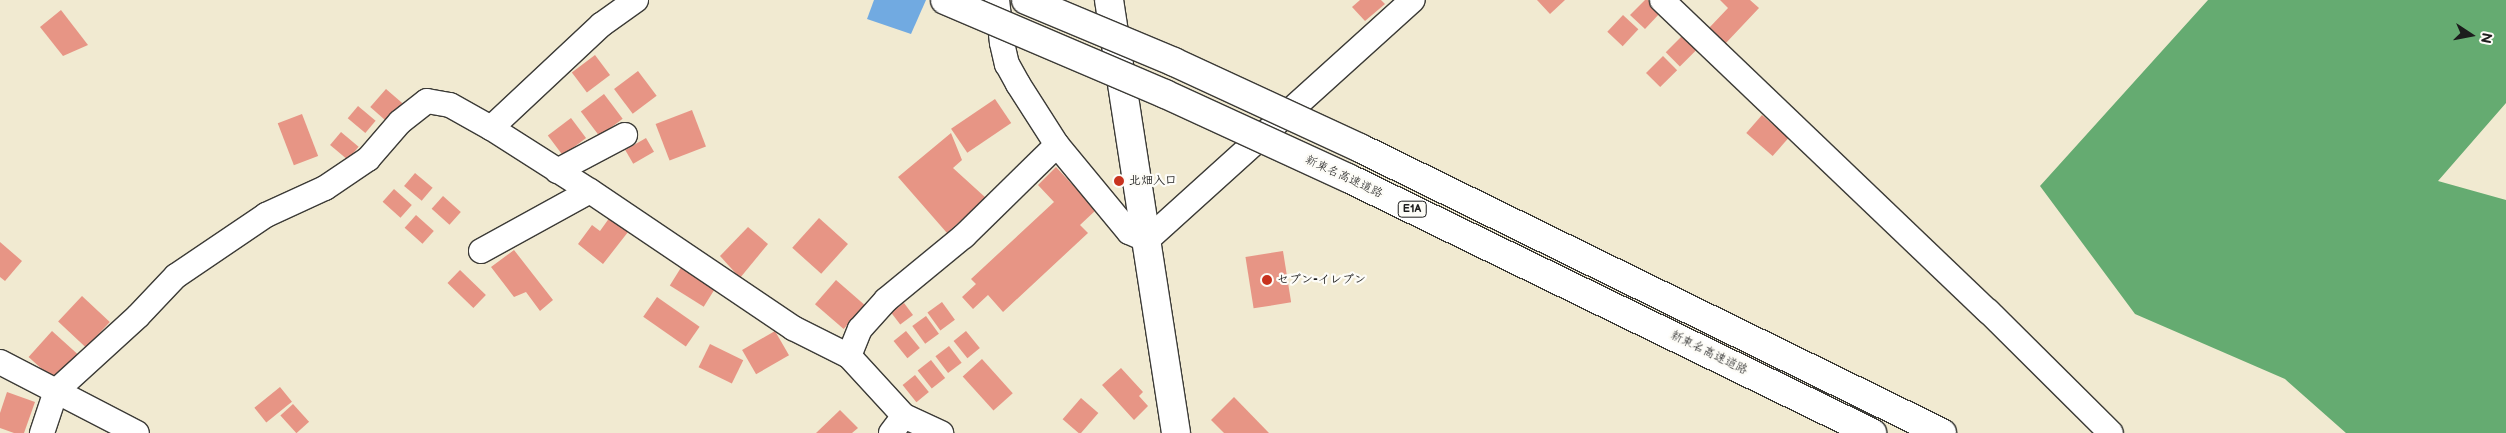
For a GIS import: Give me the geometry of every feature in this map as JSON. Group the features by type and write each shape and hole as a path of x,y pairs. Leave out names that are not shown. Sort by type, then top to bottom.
{"main road":[{"name":"新東名高速道路","path":"945,0 1165,94 1348,178 1872,433"},
{"name":"E1A","path":"1026,0 1174,62 1360,148 1942,433"},
{"path":"1109,0 1176,433"}],"street":[{"path":"491,128 602,25 636,0"},
{"path":"997,0 1002,43 1008,64 1057,145 1129,232 1146,240 1413,0"},
{"path":"1662,0 1988,311 2111,433"},
{"path":"42,433 56,391 138,316 176,276 266,215 325,188 368,159 400,122 427,102 450,105 491,128 590,191 793,328 849,356 897,425 941,433"},
{"path":"557,171 625,135"},
{"path":"849,356 860,329 886,300 964,236 1057,145"},
{"path":"481,251 590,191"},
{"path":"0,362 137,433"}],"green space":[{"path":"2208,0 2506,0 2506,103 2438,181 2506,200 2506,433 2346,433 2285,379 2135,314 2040,186"}],"water":[{"path":"874,0 926,0 911,34 867,19"}],"building":[{"path":"1360,0 1381,0 1385,4 1365,21 1352,7"},
{"path":"1537,0 1565,0 1550,14"},
{"path":"1645,0 1648,0 1661,12 1645,29 1630,15"},
{"path":"1720,0 1750,0 1759,8 1725,44 1709,28 1728,8"},
{"path":"61,10 88,45 63,56 40,27"},
{"path":"1623,15 1638,29 1623,46 1607,32"},
{"path":"1682,36 1696,50 1680,66 1666,52"},
{"path":"595,55 610,75 587,92 572,72"},
{"path":"1663,56 1677,70 1660,87 1646,73"},
{"path":"638,71 657,96 633,114 614,89"},
{"path":"386,89 403,104 388,122 370,107"},
{"path":"604,94 623,119 599,136 581,111"},
{"path":"995,99 1011,123 967,153 951,129"},
{"path":"358,106 376,121 365,133 348,118"},
{"path":"692,110 706,146 670,160 656,124"},
{"path":"302,114 318,156 294,165 278,123"},
{"path":"1762,115 1788,138 1773,156 1746,133"},
{"path":"571,118 586,138 563,155 548,135"},
{"path":"341,132 359,147 348,160 330,145"},
{"path":"951,133 962,160 953,168 986,198 947,233 898,177"},
{"path":"646,138 654,152 633,164 625,150"},
{"path":"1056,167 1096,210 1080,225 1088,233 1003,312 988,295 973,309 962,297 976,284 971,279 1054,202 1038,185"},
{"path":"415,173 433,188 422,201 404,186"},
{"path":"394,189 412,205 400,218 383,202"},
{"path":"443,196 461,212 449,225 432,209"},
{"path":"416,215 434,231 422,244 405,228"},
{"path":"610,217 628,232 603,264 578,244 592,225 600,231"},
{"path":"819,218 848,244 821,274 792,248"},
{"path":"748,227 768,244 740,278 720,256"},
{"path":"0,242 22,261 5,281 0,277"},
{"path":"514,250 553,300 540,311 526,292 514,297 491,267"},
{"path":"1283,251 1291,302 1254,308 1245,257"},
{"path":"682,266 716,287 704,307 670,286"},
{"path":"460,270 486,295 473,308 447,283"},
{"path":"836,280 865,305 844,329 815,304"},
{"path":"82,296 110,322 86,348 58,322"},
{"path":"657,297 700,327 686,346 643,317"},
{"path":"942,302 955,320 940,330 927,313"},
{"path":"904,303 913,315 900,325 891,313"},
{"path":"926,316 939,334 925,344 912,326"},
{"path":"52,331 80,356 57,382 29,357"},
{"path":"775,331 789,355 756,374 742,350"},
{"path":"906,331 920,348 907,358 894,341"},
{"path":"966,331 980,348 967,358 954,341"},
{"path":"710,344 743,360 732,384 699,367"},
{"path":"949,346 962,363 948,373 935,356"},
{"path":"982,359 1013,393 993,411 963,376"},
{"path":"931,360 945,378 932,389 918,370"},
{"path":"1121,368 1143,392 1139,396 1148,406 1134,420 1102,385"},
{"path":"915,375 929,392 916,402 903,385"},
{"path":"280,387 292,402 266,423 254,408"},
{"path":"7,392 35,402 24,433 14,433 0,428 0,413"},
{"path":"1234,397 1269,433 1224,433 1211,420"},
{"path":"1081,398 1098,413 1081,433 1063,419"},
{"path":"293,404 309,422 296,433 280,415"},
{"path":"840,410 858,428 852,433 816,433"}],"place":[{"name":"北畑入口","path":"1119,181"},
{"name":"セブン-イレブン","path":"1267,280"}]}
